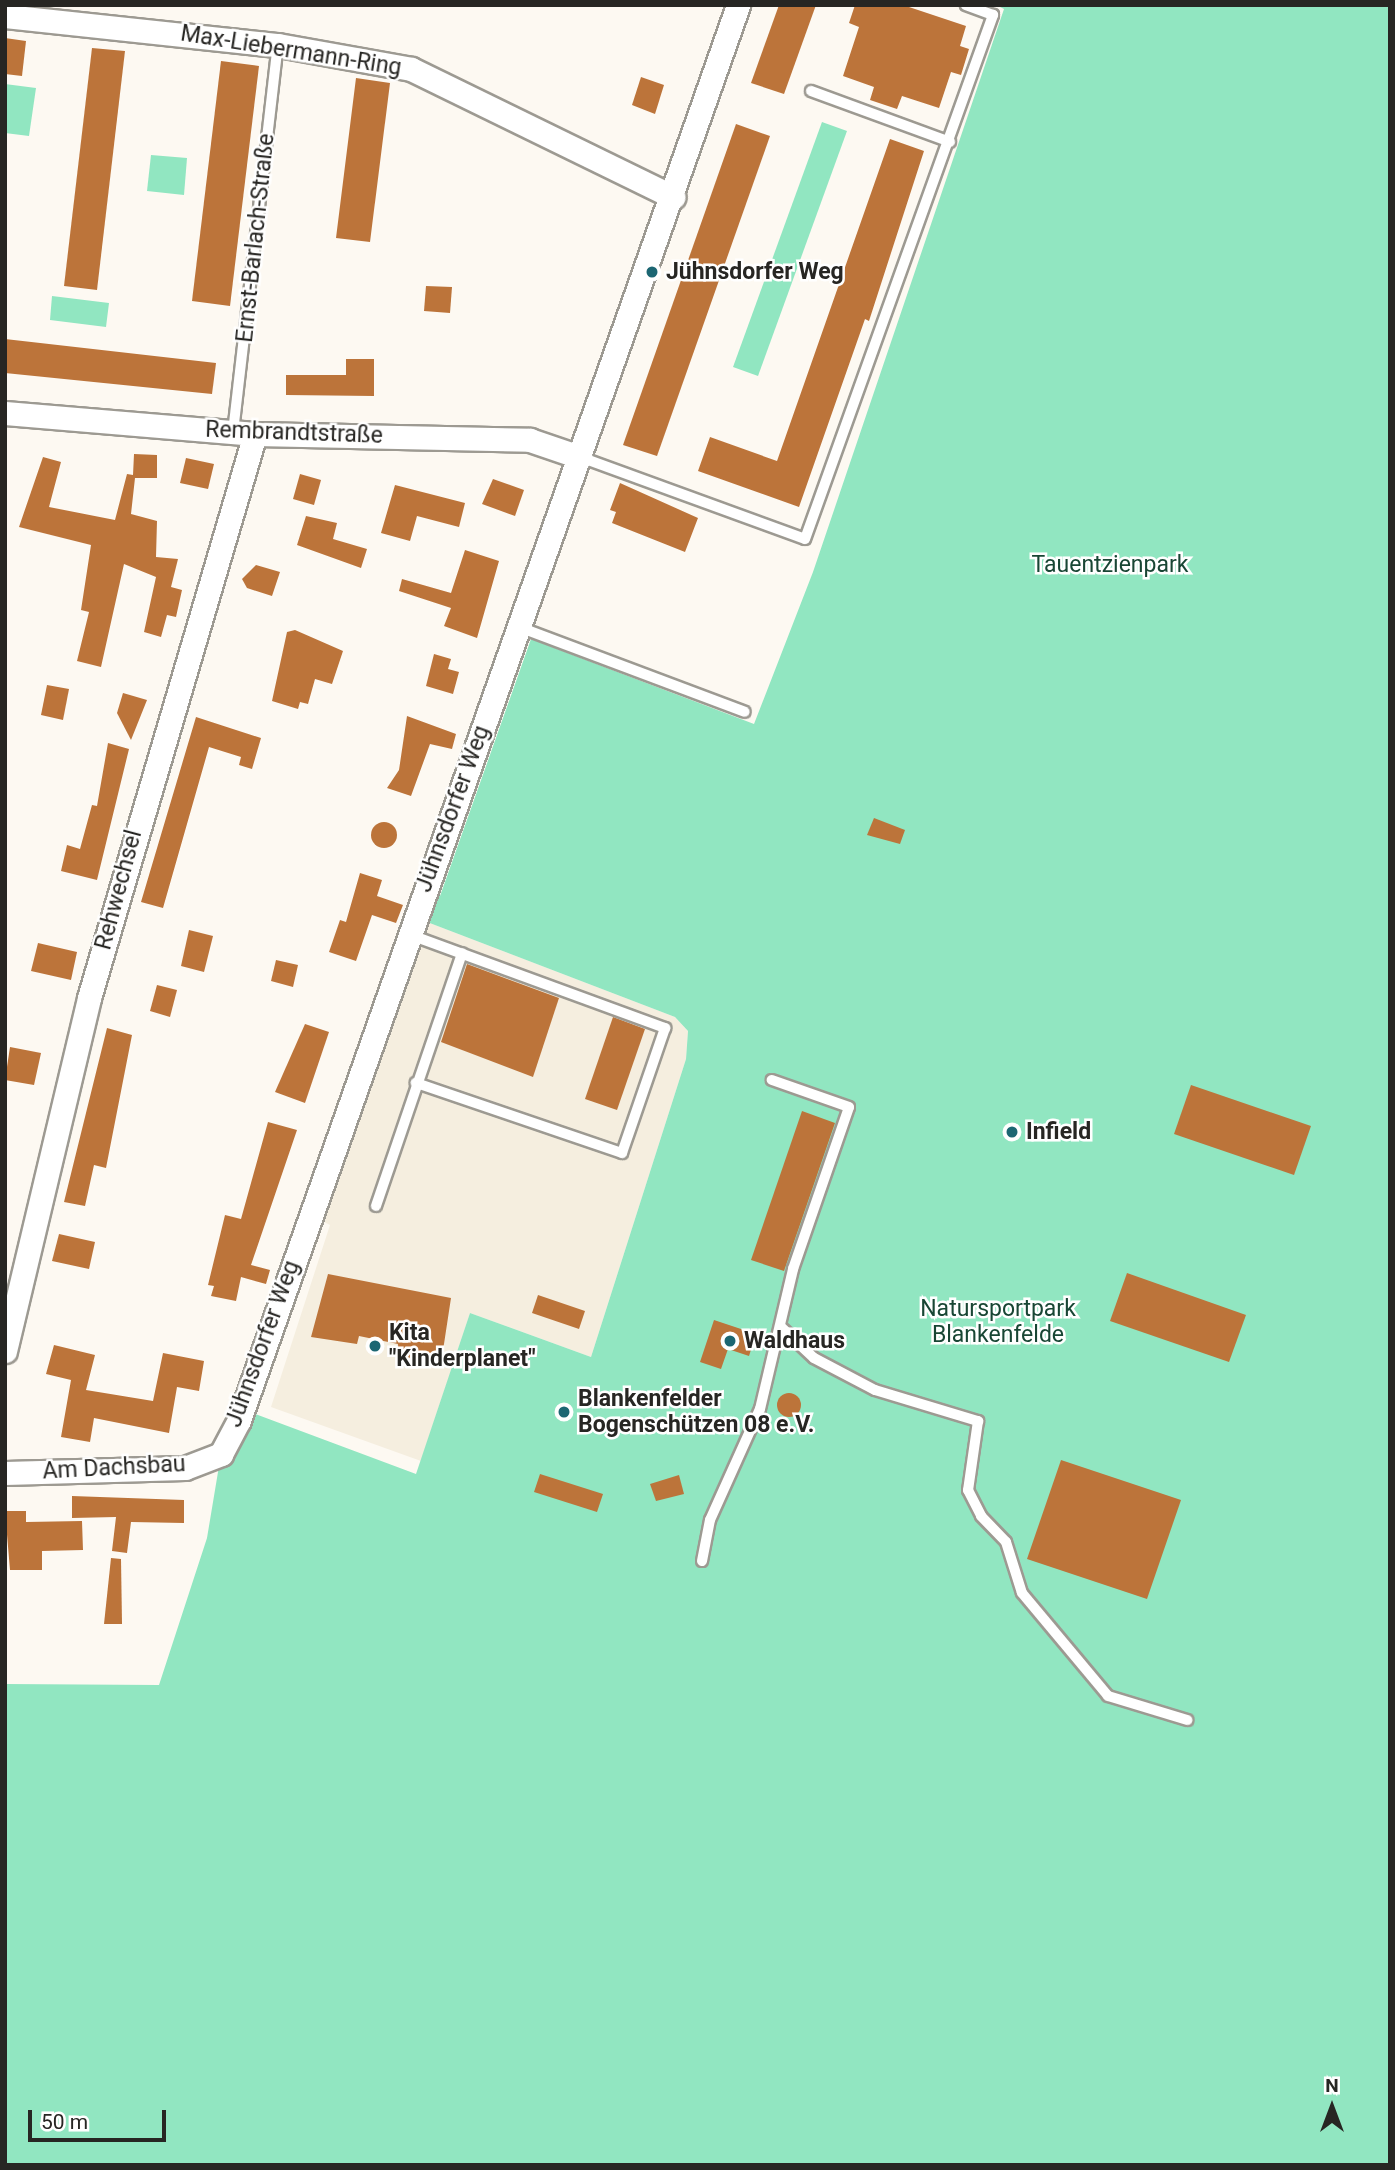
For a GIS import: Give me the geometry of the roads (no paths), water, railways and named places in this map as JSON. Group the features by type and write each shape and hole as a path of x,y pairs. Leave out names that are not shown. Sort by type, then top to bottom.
{"street":[{"name":"Jühnsdorfer Weg","path":"221,1454 239,1420 408,934 673,197 738,5"},
{"name":"Max-Liebermann-Ring","path":"5,16 278,45 411,69 673,197"},
{"name":"Rembrandtstraße","path":"5,413 244,433 530,440 580,457"},
{"name":"Rehwechsel","path":"5,1351 89,998 244,433"},
{"name":"Am Dachsbau","path":"5,1473 185,1468 221,1454"}],"lane":[{"path":"580,457 806,539 950,142 993,15 966,5"},
{"name":"Ernst-Barlach-Straße","path":"244,433 278,45"},
{"path":"811,92 950,142"},
{"path":"519,627 745,712"},
{"path":"408,934 665,1028 622,1153 416,1083"},
{"path":"376,1206 462,953"},
{"path":"702,1561 710,1520 760,1409 793,1269 849,1107 772,1080"},
{"path":"781,1326 814,1358 875,1390 978,1421 968,1490 981,1516 1006,1542 1022,1593 1108,1696 1187,1720"}],"place":[{"name":"Jühnsdorfer Weg","path":"652,272"},
{"name":"Infield","path":"1012,1132"},
{"name":"Waldhaus","path":"730,1341"},
{"name":"Kita \"Kinderplanet\"","path":"375,1346"},
{"name":"Blankenfelder Bogenschützen 08 e.V.","path":"564,1412"}],"park label":[{"name":"Tauentzienpark","path":"1110,565"},
{"name":"Natursportpark Blankenfelde","path":"998,1322"}]}
